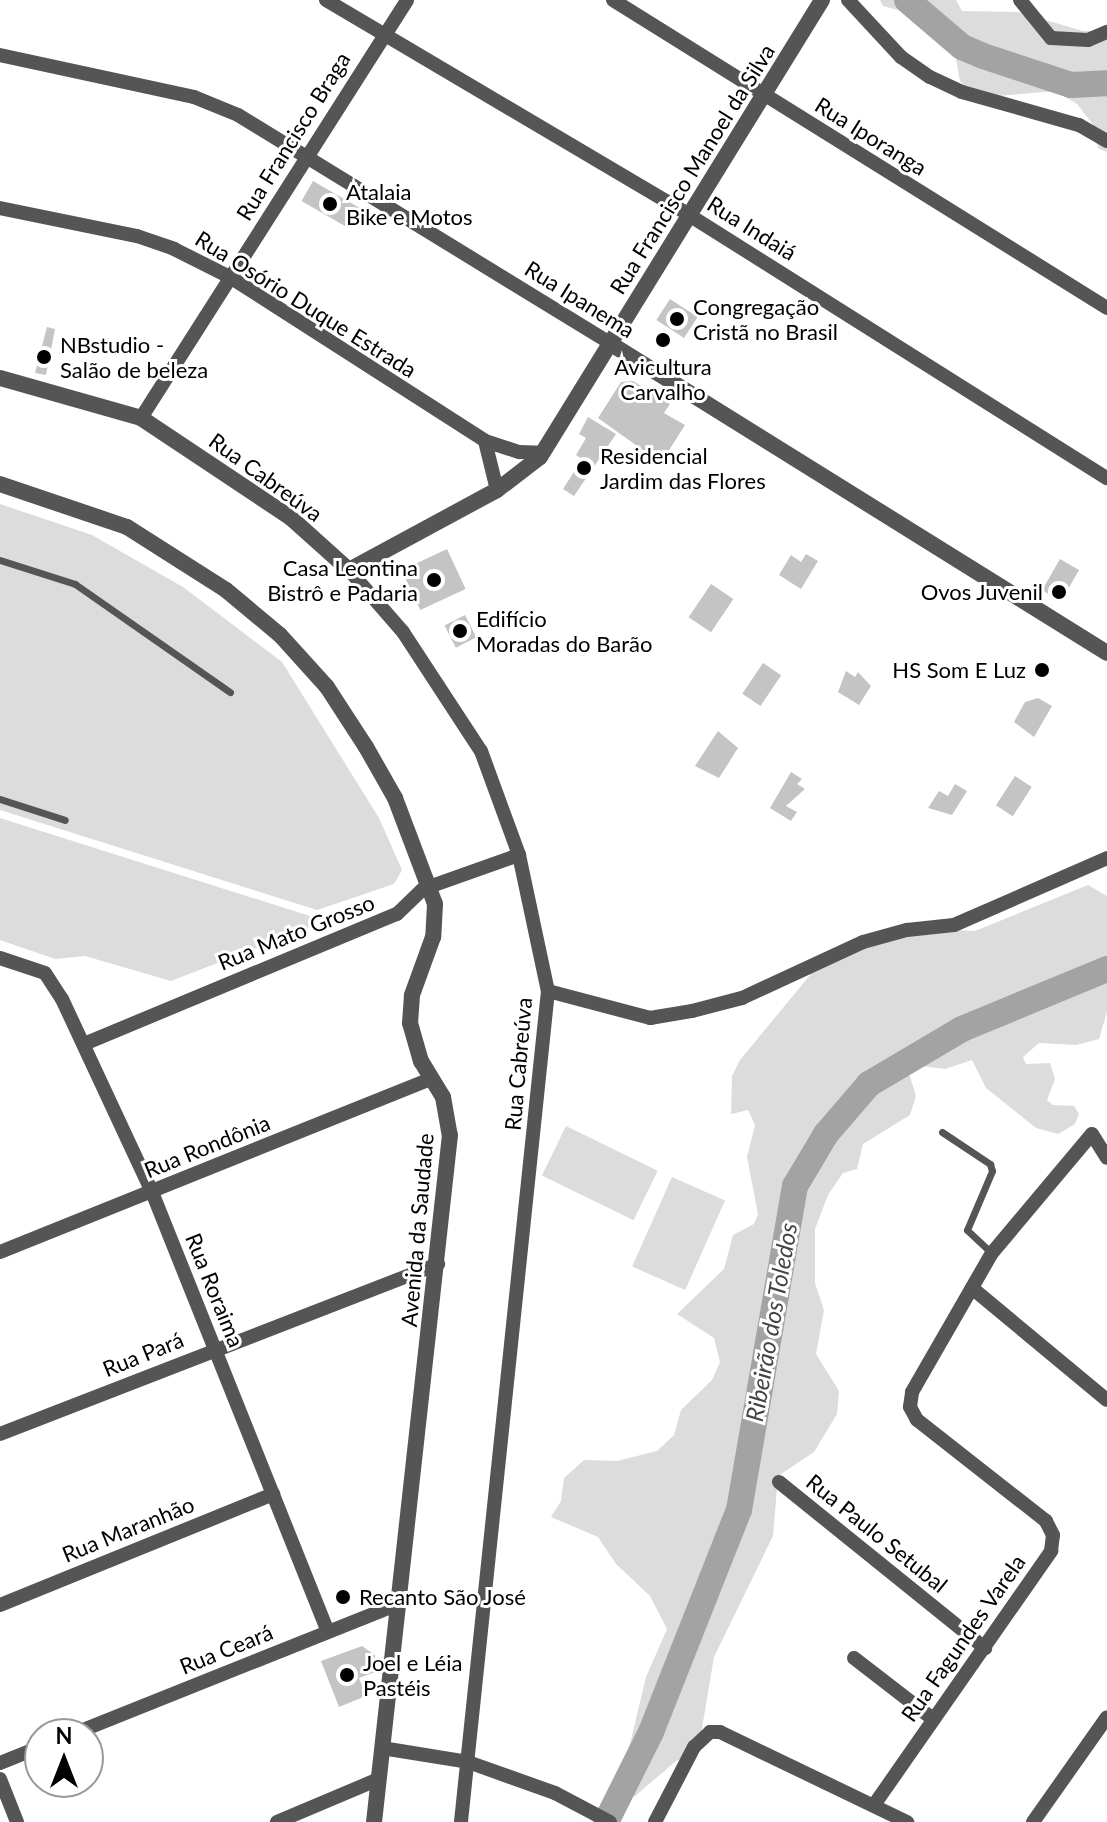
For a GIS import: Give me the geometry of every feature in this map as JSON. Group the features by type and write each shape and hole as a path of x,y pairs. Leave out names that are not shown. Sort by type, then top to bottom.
{"street":[{"name":"Rua Indaiá","path":"326,0 385,32 689,215 1107,478"},
{"name":"Rua Francisco Braga","path":"141,418 407,0"},
{"name":"Rua Iporanga","path":"613,0 1107,308"},
{"name":"Rua Francisco Manoel da Silva","path":"349,570 497,490 543,453 822,0"},
{"path":"848,0 901,57 930,77 962,92 1079,125 1107,141"},
{"path":"1020,0 1051,38 1077,41 1107,32"},
{"name":"Rua Ipanema","path":"0,55 194,97 238,115 1107,653"},
{"name":"Rua Osório Duque Estrada","path":"0,208 137,236 230,277 485,441 519,452 543,453"},
{"name":"Rua Cabreúva","path":"0,378 141,418 279,509 349,570 403,632 452,700 481,751 519,855 548,991 461,1822"},
{"path":"485,441 497,490"},
{"name":"Avenida da Saudade","path":"0,484 127,527 226,590 280,635 327,687 366,747 395,798 435,904 433,937 412,995 410,1023 431,1079 443,1097 450,1135 438,1264 395,1605 374,1822"},
{"name":"Rua Mato Grosso","path":"84,1044 397,914 430,887 519,855"},
{"path":"548,991 650,1018 692,1011 742,998 863,942 907,930 954,925 1107,858"},
{"name":"Rua Roraima","path":"0,958 45,973 84,1044 152,1192 328,1631"},
{"name":"Rua Rondônia","path":"0,1252 431,1079"},
{"path":"1107,1158 1092,1134 992,1253 972,1288 1107,1400"},
{"name":"Rua Pará","path":"0,1434 438,1264"},
{"name":"Rua Fagundes Varela","path":"874,1805 1051,1551 1053,1535 1046,1521 917,1420 910,1407 912,1392 972,1288"},
{"name":"Rua Paulo Setubal","path":"779,1482 985,1648"},
{"name":"Rua Maranhão","path":"0,1605 273,1494"},
{"name":"Rua Ceará","path":"104,1721 395,1605"},
{"path":"854,1658 933,1719"},
{"path":"1033,1822 1107,1717"},
{"path":"655,1822 694,1747 710,1732 733,1735 907,1822"},
{"path":"382,1748 468,1762 586,1808 610,1822"},
{"path":"0,1763 24,1753"},
{"path":"0,1779 17,1822"},
{"path":"277,1822 379,1779"}],"lane":[{"path":"0,560 75,584 230,692"},
{"path":"0,799 65,820"},
{"path":"942,1132 990,1164 992,1171 967,1230 992,1253"}],"shaded area":[{"path":"880,0 956,0 962,11 1018,12 1083,31 1107,31 1107,152 1098,148 1094,126 1077,104 1056,91 977,98 960,81 952,37 931,19 883,6"},
{"path":"0,504 92,535 183,587 282,662 379,818 402,870 394,884 317,910 0,810"},
{"path":"0,818 313,917 308,928 171,981 85,956 55,959 0,940"},
{"path":"1088,885 1107,896 1107,1012 1099,1039 1076,1045 1039,1043 1023,1057 1026,1064 1050,1063 1055,1079 1047,1100 1053,1105 1074,1106 1079,1114 1075,1124 1058,1134 1036,1128 986,1088 972,1060 945,1069 912,1065 908,1070 916,1096 910,1115 863,1144 857,1169 843,1173 828,1195 815,1229 815,1283 824,1310 816,1354 839,1391 837,1414 814,1452 778,1476 773,1536 714,1657 698,1752 676,1761 634,1797 627,1780 628,1752 646,1677 667,1629 650,1596 616,1564 598,1537 551,1517 561,1501 564,1478 584,1460 617,1461 657,1451 674,1435 681,1410 712,1380 720,1362 714,1338 677,1314 724,1269 733,1235 754,1224 758,1214 747,1157 755,1125 748,1110 731,1114 732,1076 740,1060 815,969 906,927 975,931"},
{"path":"566,1126 658,1171 634,1220 542,1175"},
{"path":"672,1177 725,1201 685,1290 632,1267"}],"building":[{"name":"Atalaia Bike e Motos","path":"313,181 359,208 347,227 302,201"},
{"name":"Congregação Cristã no Brasil","path":"670,299 698,317 684,338 656,320"},
{"name":"NBstudio - Salão de beleza","path":"47,327 55,329 46,375 35,373"},
{"path":"633,381 670,404 664,413 685,425 661,463 598,418 621,382"},
{"path":"588,417 616,434 574,496 563,489 582,459 576,455 586,438 579,434"},
{"name":"Casa Leontina Bistrô e Padaria","path":"447,549 466,589 420,610 402,570"},
{"path":"806,554 818,561 801,589 779,575 791,555 801,562"},
{"path":"1060,559 1079,570 1061,601 1042,590"},
{"path":"711,584 733,599 711,632 689,617"},
{"name":"Edifício Moradas do Barão","path":"465,615 476,637 456,648 445,625"},
{"path":"763,663 781,675 761,706 742,694"},
{"path":"846,671 855,677 858,672 871,686 859,705 838,692"},
{"path":"1038,698 1052,706 1034,737 1014,722 1025,702"},
{"path":"718,731 738,748 719,778 695,766"},
{"path":"791,772 802,779 797,784 805,789 786,806 797,812 791,821 770,808"},
{"path":"1015,776 1032,787 1013,816 996,805"},
{"path":"955,784 967,791 952,815 928,808 939,791 948,796"},
{"name":"Joel e Léia Pastéis","path":"362,1646 375,1655 375,1672 359,1678 366,1696 339,1707 321,1661"}],"waterway":[{"name":"Ribeirão dos Toledos","path":"907,0 962,47 983,56 1071,85 1107,83"},
{"name":"Ribeirão dos Toledos","path":"606,1822 651,1732 739,1510 795,1186 826,1134 869,1084 962,1029 1107,969"}],"place":[{"name":"Atalaia Bike e Motos","path":"330,204"},
{"name":"Congregação Cristã no Brasil","path":"677,319"},
{"name":"Avicultura Carvalho","path":"663,340"},
{"name":"NBstudio - Salão de beleza","path":"44,357"},
{"name":"Residencial Jardim das Flores","path":"584,468"},
{"name":"Casa Leontina Bistrô e Padaria","path":"434,580"},
{"name":"Ovos Juvenil","path":"1059,592"},
{"name":"Edifício Moradas do Barão","path":"460,631"},
{"name":"HS Som E Luz","path":"1042,670"},
{"name":"Recanto São José","path":"343,1597"},
{"name":"Joel e Léia Pastéis","path":"347,1675"}]}
